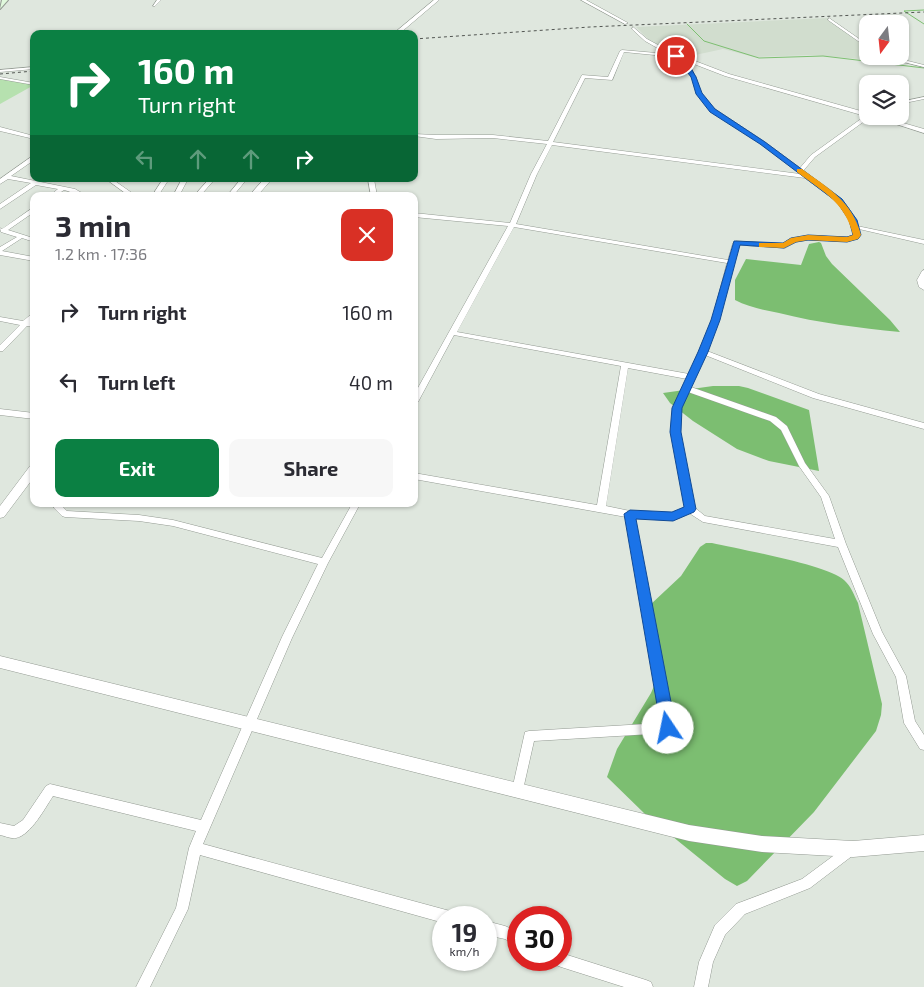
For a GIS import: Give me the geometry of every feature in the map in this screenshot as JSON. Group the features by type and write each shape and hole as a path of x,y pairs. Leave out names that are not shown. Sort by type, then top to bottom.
{"main road":[{"path":"0,7 5,0"}],"street":[{"path":"154,5 159,0"},
{"path":"400,30 437,0"},
{"path":"583,0 626,23"},
{"path":"829,19 859,41"},
{"path":"633,28 646,40 676,56 743,80 859,113"},
{"path":"418,395 512,225 549,143 584,76 610,79 622,52 676,56 688,68 694,77 699,94 713,110 763,143 840,200 856,228 856,237 847,239 808,238 794,240 784,246 736,243 715,320 703,352 677,408 675,432 690,509 703,519 841,544"},
{"path":"909,63 924,66"},
{"path":"0,71 30,68"},
{"path":"0,78 30,83"},
{"path":"909,101 924,98"},
{"path":"800,171 813,156 859,123"},
{"path":"906,125 924,130"},
{"path":"0,129 30,137"},
{"path":"418,136 437,138 485,136 808,177"},
{"path":"0,182 30,160"},
{"path":"0,174 30,182"},
{"path":"30,182 77,192"},
{"path":"113,182 124,192"},
{"path":"201,192 209,182"},
{"path":"233,192 242,182"},
{"path":"257,192 265,182"},
{"path":"0,207 34,183"},
{"path":"58,192 63,188"},
{"path":"2,231 30,212"},
{"path":"418,215 512,225 730,262"},
{"path":"856,228 924,242"},
{"path":"2,231 30,239"},
{"path":"0,252 22,236"},
{"path":"0,252 30,258"},
{"path":"924,272 920,280 921,286 924,288"},
{"path":"0,348 30,318"},
{"path":"0,319 30,324"},
{"path":"453,333 691,377"},
{"path":"703,352 816,396 924,426"},
{"path":"601,510 624,365"},
{"path":"686,388 751,410 773,420 784,428 802,464 825,496 841,544 878,634 901,676 910,723 924,745"},
{"path":"0,412 30,416"},
{"path":"0,514 30,474"},
{"path":"418,477 630,514 673,517 690,509"},
{"path":"58,507 65,514 140,518 173,523 324,562"},
{"path":"143,987 182,909 195,848 203,827 286,637 354,507"},
{"path":"518,790 529,736 668,728 630,514"},
{"path":"0,662 689,833 762,844 853,849 924,842"},
{"path":"0,830 15,832 28,824 50,790 203,827"},
{"path":"195,848 432,913"},
{"path":"702,987 706,962 720,930 741,909 806,884 853,849"},
{"path":"572,963 646,987"}],"shaded area":[{"path":"827,18 859,42 859,59 811,55 754,57 723,49 686,57 666,50 649,40 636,27"}],"green space":[{"path":"0,79 30,84 30,87 0,104"},
{"path":"819,242 832,264 900,332 809,320 756,308 735,300 735,280 746,259 801,265 809,244"},
{"path":"713,386 748,388 809,410 819,471 769,461 737,449 693,421 670,403 663,393"},
{"path":"706,543 802,563 835,574 844,580 858,603 882,704 876,731 814,812 747,881 737,886 725,879 646,815 607,777 617,749 651,693 657,679 650,605 681,576 700,547"}],"waterway":[{"path":"924,10 904,11 924,24"},
{"path":"687,24 704,41 759,58 823,56 924,68"}],"railway":[{"path":"418,39 590,27 924,12"},
{"path":"0,74 30,71"}],"slow traffic":[{"path":"761,245 784,246 794,240 808,238 847,239 856,237 856,228 853,220 840,200 799,170"}],"route":[{"path":"668,728 630,514 673,517 690,509 675,432 677,408 703,352 715,320 736,243 784,246 794,240 808,238 847,239 857,235 853,220 840,200 763,143 713,110 699,94 694,77 688,68 676,56"}]}
